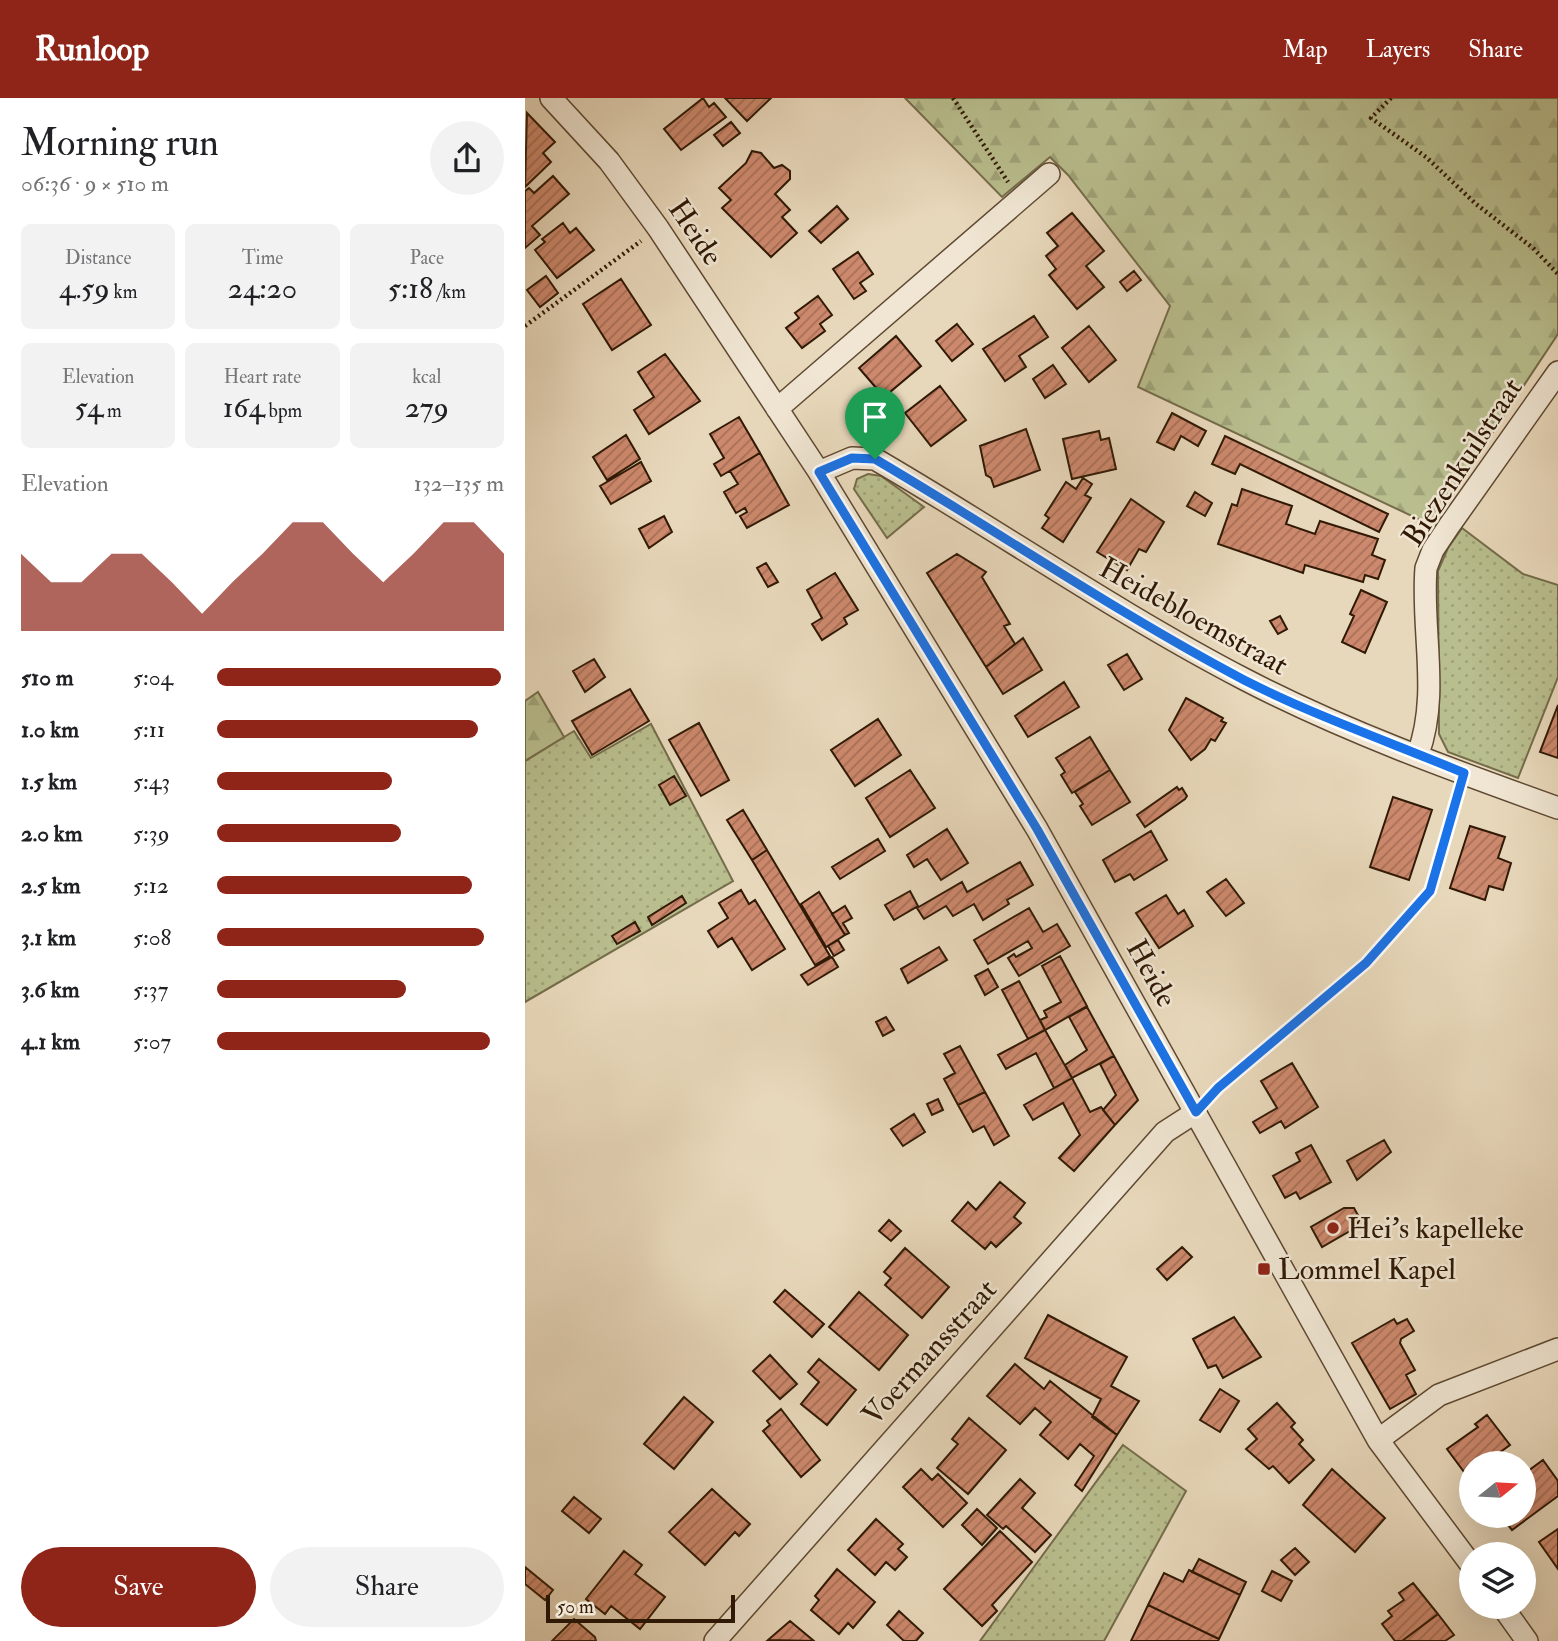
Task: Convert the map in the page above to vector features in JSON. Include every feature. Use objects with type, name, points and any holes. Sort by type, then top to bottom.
[{"type":"street","name":"Heide","points":[[551,98],[609,160],[658,228],[819,472],[1037,829],[1378,1440],[1459,1549]]},
{"type":"street","points":[[777,409],[1049,174]]},
{"type":"street","name":"Biezenkuilstraat","points":[[1418,754],[1426,732],[1430,707],[1426,568],[1449,526],[1558,372]]},
{"type":"street","name":"Heidebloemstraat","points":[[819,472],[852,458],[875,459],[1099,599],[1244,680],[1318,716],[1558,808]]},
{"type":"street","name":"Voermansstraat","points":[[715,1641],[1165,1132],[1196,1112]]},
{"type":"street","points":[[1378,1440],[1439,1395],[1558,1349]]},
{"type":"street","points":[[1512,1619],[1528,1641]]},
{"type":"path","points":[[953,98],[1019,200]]},
{"type":"path","points":[[1391,98],[1371,118],[1426,157],[1476,204],[1533,248],[1558,274]]},
{"type":"path","points":[[525,326],[658,228]]},
{"type":"path","points":[[1196,1112],[1218,1088],[1366,963],[1430,891],[1464,773]]},
{"type":"green space","points":[[905,98],[1558,98],[1558,334],[1431,525],[1138,387],[1170,306],[1068,175],[1050,157],[1002,197]]},
{"type":"green space","points":[[868,474],[881,476],[924,507],[887,538],[854,489],[857,479]]},
{"type":"green space","points":[[1462,528],[1523,574],[1558,585],[1558,677],[1518,778],[1448,752],[1439,734],[1438,571],[1448,548]]},
{"type":"green space","points":[[538,692],[564,737],[525,761],[525,701]]},
{"type":"green space","points":[[651,724],[733,881],[525,1002],[525,761],[574,731],[591,758]]},
{"type":"green space","points":[[1123,1445],[1186,1491],[1104,1641],[980,1641]]},
{"type":"building","points":[[703,98],[709,107],[714,103],[726,117],[681,150],[664,129]]},
{"type":"building","points":[[725,98],[771,98],[747,121]]},
{"type":"building","points":[[527,113],[555,142],[543,153],[551,162],[525,187]]},
{"type":"building","points":[[731,122],[740,133],[723,146],[714,135]]},
{"type":"building","points":[[752,151],[761,153],[774,168],[782,165],[790,171],[790,179],[775,194],[790,210],[782,217],[797,233],[771,257],[722,208],[731,200],[719,188],[746,163]]},
{"type":"building","points":[[553,176],[569,194],[532,226],[540,235],[525,248],[525,191],[529,188],[534,193]]},
{"type":"building","points":[[837,206],[848,219],[821,243],[809,231]]},
{"type":"building","points":[[1072,213],[1104,251],[1086,266],[1104,287],[1077,309],[1049,275],[1056,269],[1046,256],[1058,246],[1047,233]]},
{"type":"building","points":[[563,223],[570,233],[576,228],[594,250],[557,278],[535,250],[545,242],[542,239]]},
{"type":"building","points":[[858,252],[873,274],[860,283],[866,291],[854,299],[833,269]]},
{"type":"building","points":[[1134,271],[1141,280],[1127,291],[1120,282]]},
{"type":"building","points":[[546,276],[558,293],[540,307],[527,290]]},
{"type":"building","points":[[621,279],[651,325],[612,350],[583,304]]},
{"type":"building","points":[[818,296],[832,315],[820,324],[825,331],[802,348],[786,328],[799,318],[795,313]]},
{"type":"building","points":[[1034,316],[1048,337],[1019,356],[1026,367],[1005,381],[983,349]]},
{"type":"building","points":[[957,324],[973,344],[952,361],[936,341]]},
{"type":"building","points":[[1089,326],[1116,360],[1089,382],[1062,348]]},
{"type":"building","points":[[896,336],[921,366],[884,397],[859,368]]},
{"type":"building","points":[[665,354],[700,401],[649,434],[634,410],[654,397],[638,372]]},
{"type":"building","points":[[1053,365],[1066,384],[1045,398],[1033,379]]},
{"type":"building","points":[[940,386],[966,420],[931,446],[905,413]]},
{"type":"building","points":[[1172,413],[1206,431],[1198,446],[1181,436],[1174,450],[1157,442]]},
{"type":"building","points":[[739,417],[760,453],[721,476],[714,464],[724,458],[710,434]]},
{"type":"building","points":[[1026,429],[1040,470],[994,487],[991,478],[986,475],[980,446]]},
{"type":"building","points":[[1099,431],[1101,440],[1109,438],[1116,469],[1072,479],[1063,439]]},
{"type":"building","points":[[626,435],[640,459],[607,480],[593,457]]},
{"type":"building","points":[[1225,436],[1388,514],[1379,532],[1240,464],[1235,474],[1212,464]]},
{"type":"building","points":[[760,453],[789,505],[747,528],[740,516],[747,512],[745,508],[736,513],[724,492],[738,484],[730,471]]},
{"type":"building","points":[[641,462],[651,481],[611,504],[600,486]]},
{"type":"building","points":[[1083,478],[1092,484],[1085,495],[1091,498],[1063,542],[1042,528],[1049,518],[1045,515],[1066,482],[1076,489]]},
{"type":"building","points":[[1242,489],[1292,506],[1286,524],[1315,534],[1320,521],[1378,539],[1372,555],[1385,560],[1378,579],[1365,575],[1363,582],[1305,565],[1303,573],[1218,544],[1232,504],[1237,506]]},
{"type":"building","points":[[1195,492],[1212,503],[1205,516],[1187,506]]},
{"type":"building","points":[[1131,499],[1164,522],[1146,552],[1139,549],[1127,570],[1097,552]]},
{"type":"building","points":[[664,516],[672,532],[649,548],[639,529]]},
{"type":"building","points":[[957,554],[986,572],[982,577],[1010,624],[1004,626],[1015,644],[986,667],[927,573]]},
{"type":"building","points":[[766,563],[778,582],[768,587],[757,568]]},
{"type":"building","points":[[835,573],[858,610],[844,618],[847,624],[822,640],[812,624],[822,618],[807,590]]},
{"type":"building","points":[[1361,590],[1387,602],[1365,653],[1342,642],[1354,616],[1350,614]]},
{"type":"building","points":[[1280,616],[1287,629],[1278,634],[1270,621]]},
{"type":"building","points":[[1023,638],[1042,670],[1003,694],[986,667]]},
{"type":"building","points":[[1127,654],[1142,679],[1124,690],[1108,665]]},
{"type":"building","points":[[594,659],[605,677],[585,692],[573,671]]},
{"type":"building","points":[[1064,682],[1079,707],[1028,737],[1015,716]]},
{"type":"building","points":[[630,689],[649,721],[592,755],[572,721]]},
{"type":"building","points":[[1186,698],[1223,718],[1221,721],[1226,723],[1215,741],[1211,739],[1205,749],[1191,760],[1169,730]]},
{"type":"building","points":[[1558,705],[1558,758],[1540,752]]},
{"type":"building","points":[[878,719],[901,755],[855,786],[831,750]]},
{"type":"building","points":[[699,723],[729,780],[701,796],[669,740]]},
{"type":"building","points":[[1090,737],[1110,770],[1072,793],[1061,775],[1065,772],[1056,758]]},
{"type":"building","points":[[910,770],[935,808],[890,837],[866,798]]},
{"type":"building","points":[[1110,770],[1130,802],[1092,825],[1075,792]]},
{"type":"building","points":[[674,776],[686,796],[670,805],[659,785]]},
{"type":"building","points":[[1177,787],[1179,790],[1182,788],[1187,796],[1185,799],[1145,827],[1137,815]]},
{"type":"building","points":[[1393,797],[1432,810],[1409,880],[1370,867]]},
{"type":"building","points":[[743,810],[767,850],[752,860],[727,820]]},
{"type":"building","points":[[1470,826],[1505,837],[1498,858],[1511,863],[1503,890],[1489,886],[1485,900],[1450,888]]},
{"type":"building","points":[[947,829],[968,863],[941,880],[927,859],[914,867],[907,855]]},
{"type":"building","points":[[1151,831],[1167,860],[1134,880],[1130,874],[1115,882],[1103,860]]},
{"type":"building","points":[[878,839],[885,851],[840,879],[832,867]]},
{"type":"building","points":[[767,850],[830,956],[815,965],[752,860]]},
{"type":"building","points":[[1020,862],[1033,885],[1007,900],[1009,904],[983,920],[974,904],[953,916],[946,906],[924,919],[917,908],[962,882],[967,892]]},
{"type":"building","points":[[1226,879],[1244,903],[1226,916],[1207,892]]},
{"type":"building","points":[[741,890],[749,904],[755,900],[785,949],[752,970],[732,938],[718,947],[708,931],[728,918],[719,903]]},
{"type":"building","points":[[910,891],[918,906],[894,920],[885,905]]},
{"type":"building","points":[[819,892],[845,935],[826,947],[801,904]]},
{"type":"building","points":[[1166,895],[1178,914],[1184,910],[1193,926],[1159,948],[1136,913]]},
{"type":"building","points":[[682,896],[686,903],[652,925],[648,917]]},
{"type":"building","points":[[845,906],[852,918],[843,923],[849,933],[845,935],[832,914]]},
{"type":"building","points":[[1029,908],[1043,932],[1057,924],[1070,946],[1019,976],[1008,958],[1014,954],[1016,957],[1032,948],[1028,941],[988,964],[974,940]]},
{"type":"building","points":[[635,922],[640,931],[617,944],[612,936]]},
{"type":"building","points":[[838,940],[844,950],[834,956],[828,946]]},
{"type":"building","points":[[939,947],[947,960],[908,983],[901,969]]},
{"type":"building","points":[[1060,956],[1087,1006],[1045,1030],[1040,1020],[1047,1017],[1044,1011],[1061,1002],[1042,966]]},
{"type":"building","points":[[832,957],[838,967],[808,985],[801,975]]},
{"type":"building","points":[[988,969],[998,987],[985,995],[975,976]]},
{"type":"building","points":[[1019,981],[1045,1030],[1028,1039],[1002,990]]},
{"type":"building","points":[[1087,1007],[1114,1056],[1072,1078],[1065,1065],[1087,1050],[1069,1017]]},
{"type":"building","points":[[886,1017],[894,1030],[883,1036],[876,1022]]},
{"type":"building","points":[[1045,1030],[1072,1078],[1054,1088],[1036,1053],[1006,1069],[998,1055]]},
{"type":"building","points":[[960,1046],[985,1092],[958,1105],[944,1079],[955,1073],[944,1054]]},
{"type":"building","points":[[1114,1056],[1138,1100],[1115,1125],[1103,1110],[1116,1095],[1100,1064]]},
{"type":"building","points":[[1292,1063],[1318,1107],[1285,1128],[1281,1121],[1260,1133],[1253,1122],[1277,1108],[1261,1081]]},
{"type":"building","points":[[1072,1078],[1090,1112],[1101,1107],[1115,1125],[1074,1171],[1059,1158],[1080,1135],[1063,1103],[1033,1120],[1024,1105]]},
{"type":"building","points":[[985,1092],[1009,1136],[994,1145],[984,1126],[973,1132],[958,1105]]},
{"type":"building","points":[[938,1099],[943,1110],[932,1115],[927,1104]]},
{"type":"building","points":[[914,1114],[925,1132],[903,1146],[891,1129]]},
{"type":"building","points":[[1384,1140],[1391,1152],[1357,1180],[1347,1161]]},
{"type":"building","points":[[1311,1145],[1331,1182],[1300,1199],[1296,1192],[1285,1198],[1273,1176],[1300,1161],[1296,1153]]},
{"type":"building","points":[[1000,1182],[1025,1203],[1014,1217],[1021,1223],[996,1247],[991,1242],[985,1249],[952,1221],[968,1202],[976,1210]]},
{"type":"building","name":"Hei's kapelleke","points":[[1344,1208],[1354,1208],[1360,1219],[1355,1228],[1322,1247],[1311,1227]]},
{"type":"building","points":[[889,1220],[901,1231],[891,1241],[879,1231]]},
{"type":"building","points":[[1182,1247],[1192,1257],[1167,1280],[1157,1269]]},
{"type":"building","points":[[905,1248],[949,1287],[922,1318],[885,1285],[891,1278],[884,1272]]},
{"type":"building","points":[[785,1290],[824,1324],[812,1337],[774,1302]]},
{"type":"building","points":[[859,1292],[908,1335],[879,1370],[829,1327]]},
{"type":"building","points":[[1048,1315],[1127,1357],[1111,1386],[1139,1401],[1117,1435],[1092,1417],[1101,1399],[1025,1358]]},
{"type":"building","points":[[1234,1317],[1261,1357],[1223,1378],[1216,1365],[1208,1368],[1193,1339]]},
{"type":"building","points":[[1394,1319],[1397,1324],[1407,1319],[1414,1331],[1401,1339],[1400,1343],[1415,1370],[1406,1375],[1416,1394],[1390,1409],[1352,1343]]},
{"type":"building","points":[[770,1355],[797,1384],[780,1399],[753,1371]]},
{"type":"building","points":[[819,1359],[856,1390],[827,1425],[801,1404],[819,1382],[808,1372]]},
{"type":"building","points":[[1015,1364],[1044,1389],[1050,1381],[1117,1435],[1082,1491],[1075,1485],[1094,1456],[1080,1444],[1068,1459],[1040,1435],[1051,1422],[1035,1408],[1020,1424],[987,1396]]},
{"type":"building","points":[[1220,1389],[1239,1401],[1220,1432],[1200,1420]]},
{"type":"building","points":[[684,1397],[713,1422],[674,1469],[644,1444]]},
{"type":"building","points":[[1277,1403],[1295,1423],[1291,1427],[1303,1440],[1299,1444],[1314,1460],[1289,1483],[1273,1466],[1269,1469],[1246,1449],[1257,1439],[1248,1429]]},
{"type":"building","points":[[781,1409],[820,1460],[801,1477],[763,1431],[770,1425],[767,1421]]},
{"type":"building","points":[[1487,1415],[1510,1445],[1502,1451],[1459,1451],[1459,1465],[1447,1449],[1478,1427],[1475,1424]]},
{"type":"building","points":[[969,1418],[1006,1450],[968,1494],[937,1468],[958,1444],[952,1439]]},
{"type":"building","points":[[1543,1460],[1558,1481],[1558,1496],[1537,1512],[1537,1464]]},
{"type":"building","points":[[921,1469],[932,1480],[938,1474],[967,1503],[943,1527],[903,1487]]},
{"type":"building","points":[[1332,1469],[1385,1518],[1355,1552],[1303,1505]]},
{"type":"building","points":[[1020,1479],[1035,1493],[1022,1508],[1051,1535],[1035,1552],[1006,1526],[1003,1529],[987,1515]]},
{"type":"building","points":[[712,1489],[750,1524],[739,1536],[735,1532],[705,1565],[669,1532]]},
{"type":"building","points":[[574,1497],[601,1519],[589,1533],[562,1511]]},
{"type":"building","points":[[977,1509],[997,1528],[982,1545],[962,1525]]},
{"type":"building","points":[[876,1519],[903,1544],[898,1549],[907,1557],[895,1570],[886,1562],[875,1575],[848,1550]]},
{"type":"building","points":[[1558,1529],[1558,1569],[1539,1542]]},
{"type":"building","points":[[1000,1531],[1032,1562],[992,1605],[997,1611],[982,1626],[944,1589]]},
{"type":"building","points":[[1295,1548],[1309,1562],[1295,1575],[1281,1560]]},
{"type":"building","points":[[624,1551],[642,1565],[635,1574],[665,1597],[640,1629],[611,1606],[605,1614],[586,1599]]},
{"type":"building","points":[[1199,1559],[1246,1582],[1240,1595],[1192,1572]]},
{"type":"building","points":[[525,1567],[553,1590],[545,1600],[525,1584]]},
{"type":"building","points":[[837,1569],[875,1602],[853,1628],[848,1623],[839,1634],[811,1610],[819,1600],[815,1596]]},
{"type":"building","points":[[1189,1570],[1240,1595],[1219,1639],[1148,1605],[1164,1573],[1183,1582]]},
{"type":"building","points":[[1272,1571],[1292,1581],[1281,1601],[1262,1591]]},
{"type":"building","points":[[1413,1583],[1438,1614],[1402,1641],[1395,1641],[1382,1624],[1392,1616],[1388,1611],[1404,1600],[1399,1593]]},
{"type":"building","points":[[1148,1605],[1219,1639],[1131,1641]]},
{"type":"building","points":[[899,1611],[923,1633],[916,1641],[904,1641],[887,1625]]},
{"type":"building","points":[[1438,1614],[1454,1635],[1445,1641],[1402,1641]]},
{"type":"building","points":[[574,1619],[595,1637],[596,1641],[552,1641]]},
{"type":"building","points":[[790,1621],[814,1641],[768,1640]]},
{"type":"place","name":"Hei's kapelleke","points":[[1333,1228]]},
{"type":"place","name":"Lommel Kapel","points":[[1264,1269]]},
{"type":"route","points":[[852,458],[875,459],[1099,599],[1244,680],[1318,716],[1464,773],[1430,891],[1366,963],[1218,1088],[1196,1112],[1037,829],[819,472],[852,458]]}]
